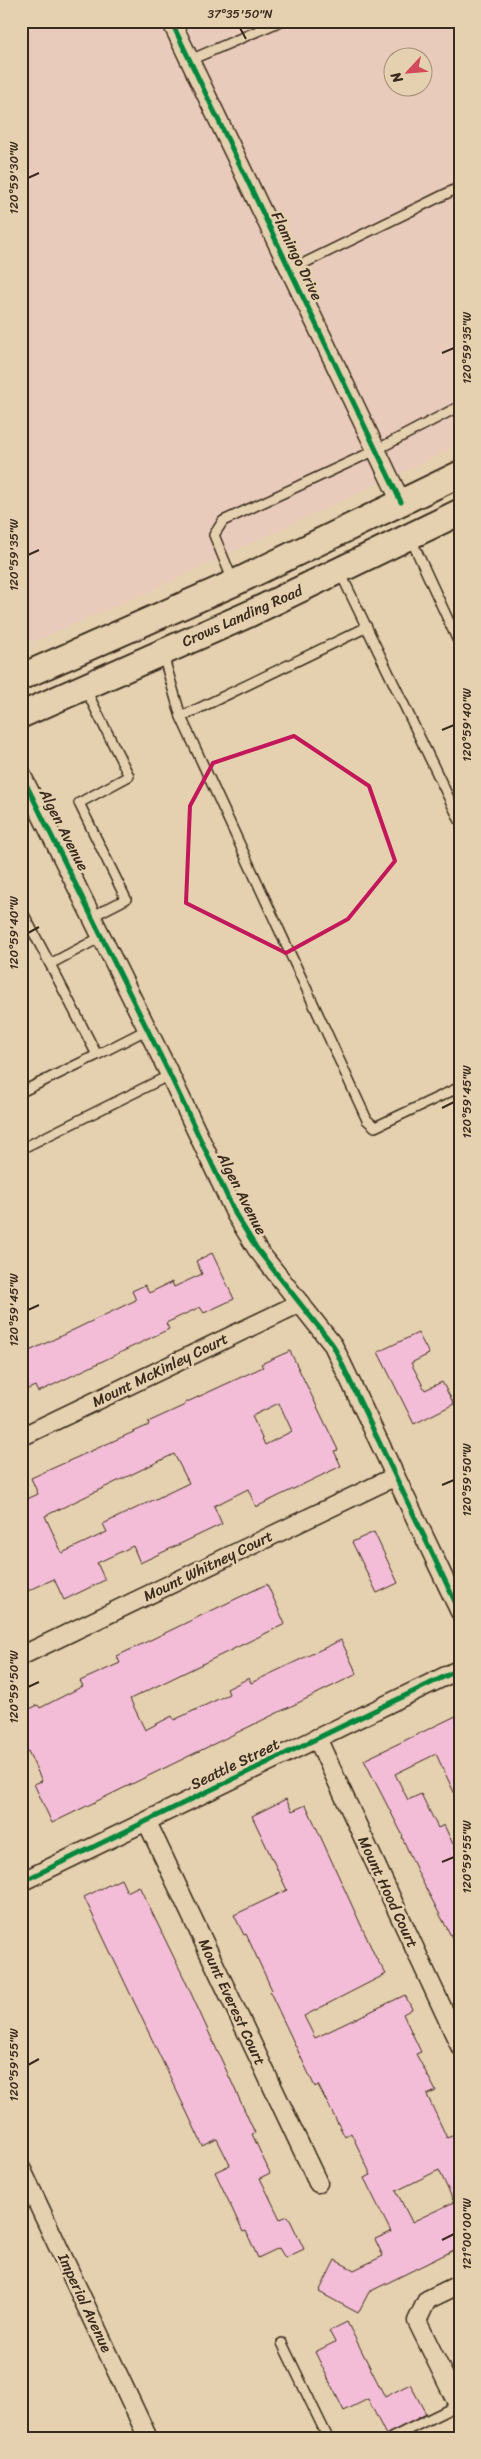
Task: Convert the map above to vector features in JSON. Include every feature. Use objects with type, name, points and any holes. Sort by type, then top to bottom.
[{"type":"main road","points":[[21,677],[234,583],[460,474]]},
{"type":"main road","points":[[339,572],[338,558],[346,548],[367,534],[395,505]]},
{"type":"main road","name":"Crows Landing Road","points":[[21,715],[339,572],[460,512]]},
{"type":"main road","points":[[21,694],[80,663],[90,647]]},
{"type":"street","name":"Flamingo Drive","points":[[171,21],[376,450],[395,505]]},
{"type":"street","name":"Algen Avenue","points":[[21,774],[103,936],[236,1216],[257,1249],[333,1344],[394,1477],[460,1612]]},
{"type":"street","name":"Mount McKinley Court","points":[[21,1437],[300,1303]]},
{"type":"street","name":"Mount Whitney Court","points":[[21,1656],[394,1477]]},
{"type":"street","name":"Seattle Street","points":[[21,1882],[460,1669]]},
{"type":"street","name":"Mount Hood Court","points":[[317,1738],[460,2046]]},
{"type":"street","name":"Mount Everest Court","points":[[147,1822],[318,2183]]},
{"type":"street","name":"Imperial Avenue","points":[[21,2168],[148,2438]]},
{"type":"street","points":[[459,2406],[417,2321],[427,2300],[460,2284]]},
{"type":"lane","points":[[190,60],[281,21]]},
{"type":"lane","points":[[290,270],[460,187]]},
{"type":"lane","points":[[234,583],[214,535],[223,521],[376,450],[460,406]]},
{"type":"lane","points":[[410,536],[457,639],[460,638]]},
{"type":"lane","points":[[339,572],[460,821]]},
{"type":"lane","points":[[180,717],[367,627]]},
{"type":"lane","points":[[162,652],[180,717],[367,1120],[375,1127],[460,1087]]},
{"type":"lane","points":[[84,686],[129,776],[79,803],[126,899],[93,916]]},
{"type":"lane","points":[[21,909],[97,1055]]},
{"type":"lane","points":[[50,964],[103,936]]},
{"type":"lane","points":[[21,1092],[148,1029]]},
{"type":"lane","points":[[21,1148],[170,1075]]},
{"type":"lane","points":[[282,2343],[328,2438]]},
{"type":"lane","points":[[391,2438],[459,2406]]},
{"type":"highlighted area","points":[[294,736],[369,786],[395,861],[348,919],[286,953],[186,903],[190,806],[213,763]]},
{"type":"shaded area","points":[[21,21],[460,21],[460,445],[144,594],[21,647]]},
{"type":"building","points":[[212,1253],[234,1299],[204,1313],[200,1307],[166,1323],[169,1329],[38,1392],[35,1386],[21,1392],[21,1355],[136,1300],[132,1291],[145,1285],[149,1293],[172,1282],[174,1287],[202,1274],[196,1261]]},
{"type":"building","points":[[418,1333],[429,1354],[411,1363],[425,1390],[442,1382],[454,1404],[414,1424],[378,1352]]},
{"type":"building","points":[[290,1351],[338,1450],[334,1451],[341,1466],[256,1507],[248,1489],[214,1506],[222,1524],[140,1563],[133,1546],[97,1563],[105,1580],[64,1600],[54,1579],[21,1594],[21,1502],[38,1494],[31,1478],[149,1425],[148,1422],[185,1405],[185,1403],[263,1367],[261,1364]],"holes":[[[279,1403],[292,1431],[265,1445],[252,1416]],[[174,1454],[189,1483],[103,1524],[107,1532],[62,1553],[45,1516]]]},
{"type":"building","points":[[374,1532],[398,1583],[377,1593],[352,1542]]},
{"type":"building","points":[[267,1584],[285,1624],[130,1699],[145,1730],[172,1716],[174,1720],[229,1694],[227,1689],[249,1678],[251,1683],[341,1640],[357,1674],[52,1823],[34,1784],[42,1781],[28,1751],[21,1754],[21,1713],[38,1705],[40,1708],[83,1686],[80,1681],[120,1663],[117,1656]]},
{"type":"building","points":[[460,1714],[460,1805],[436,1754],[395,1774],[408,1800],[421,1794],[438,1828],[444,1825],[460,1859],[460,1953],[419,1875],[403,1836],[364,1760]]},
{"type":"building","points":[[286,1799],[292,1811],[306,1805],[376,1958],[386,1974],[304,2016],[315,2038],[405,1995],[412,2009],[403,2014],[421,2052],[416,2054],[436,2091],[427,2095],[447,2138],[454,2135],[460,2146],[460,2247],[369,2292],[358,2313],[319,2292],[335,2260],[354,2270],[383,2256],[375,2239],[391,2232],[364,2178],[371,2175],[351,2133],[345,2137],[318,2085],[315,2087],[270,1992],[272,1990],[246,1934],[244,1935],[234,1915],[287,1890],[252,1816]],"holes":[[[439,2170],[454,2202],[412,2222],[396,2191]]]},
{"type":"building","points":[[121,1879],[127,1892],[139,1886],[184,1978],[255,2133],[252,2134],[270,2173],[260,2178],[280,2219],[288,2216],[304,2249],[285,2258],[279,2248],[258,2258],[246,2231],[243,2232],[215,2172],[230,2165],[217,2139],[203,2146],[84,1897]]},
{"type":"building","points":[[347,2322],[385,2397],[410,2384],[426,2414],[386,2435],[368,2399],[344,2411],[315,2352],[335,2342],[329,2331]]},
{"type":"cycle path","points":[[171,21],[401,502]]},
{"type":"cycle path","points":[[21,774],[170,1075],[236,1215],[257,1249],[333,1345],[460,1612]]},
{"type":"cycle path","points":[[21,1882],[460,1669]]}]
